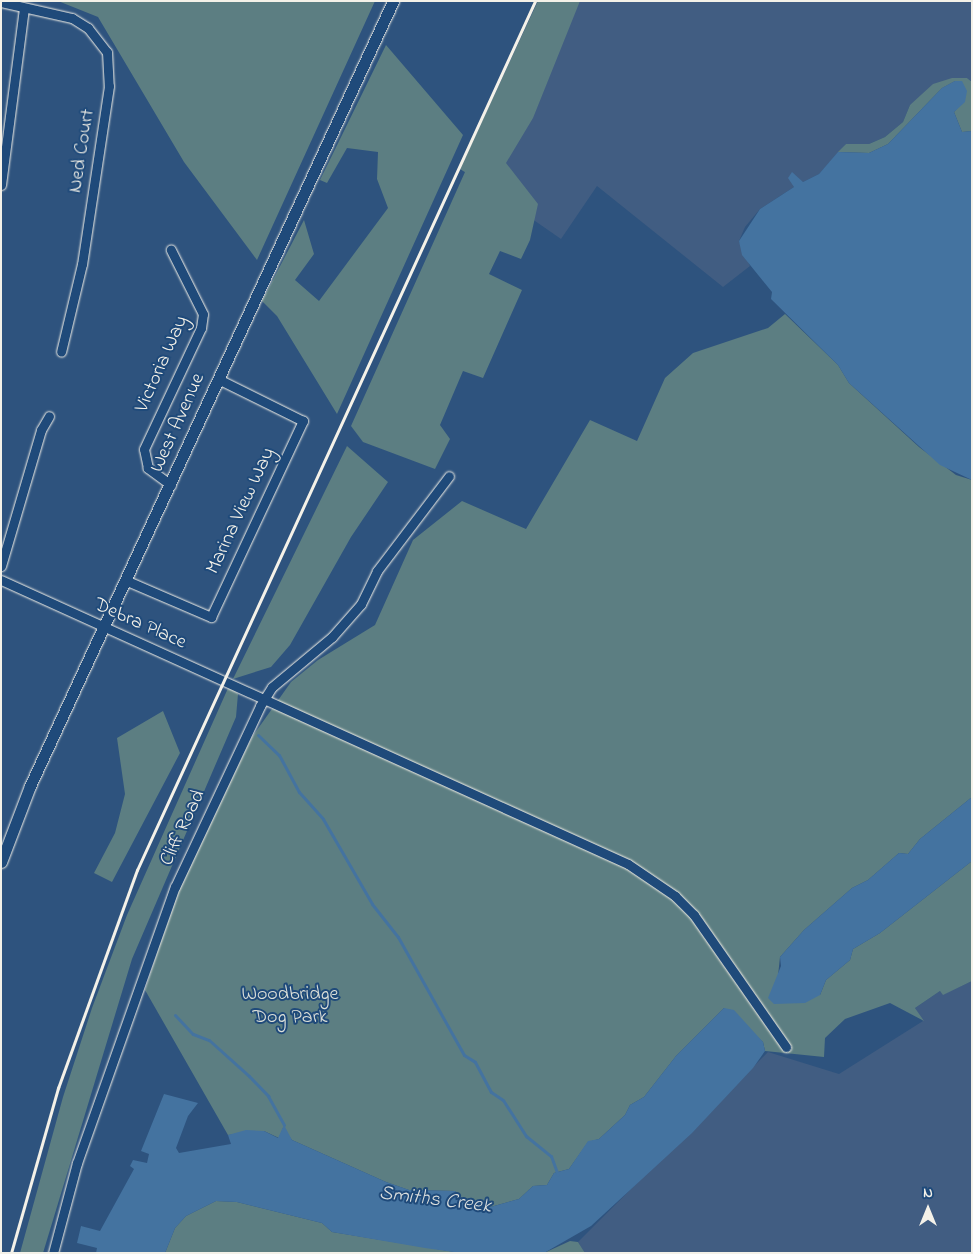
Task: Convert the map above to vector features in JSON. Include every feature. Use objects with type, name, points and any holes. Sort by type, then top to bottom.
[{"type":"street","name":"West Avenue","points":[[1,862],[30,786],[171,485],[393,1]]},
{"type":"street","name":"Ned Court","points":[[1,2],[72,18],[88,28],[106,52],[109,69],[82,264],[61,352]]},
{"type":"street","points":[[1,185],[24,8]]},
{"type":"street","name":"Victoria Way","points":[[171,485],[148,468],[144,449],[201,328],[203,314],[172,250]]},
{"type":"street","name":"Marina View Way","points":[[125,580],[211,617],[299,430],[303,420],[218,379]]},
{"type":"street","points":[[1,566],[41,430],[49,416]]},
{"type":"street","name":"Cliff Road","points":[[52,1253],[77,1163],[175,887],[265,698],[287,672],[332,637],[362,604],[377,571],[449,476]]},
{"type":"street","name":"Debra Place","points":[[1,580],[628,864],[675,896],[694,915],[786,1047]]},
{"type":"shaded area","points":[[538,1],[972,1],[972,82],[967,78],[910,105],[903,122],[885,137],[869,144],[846,144],[819,174],[803,182],[793,180],[794,187],[760,209],[745,227],[739,241],[750,266],[723,287],[597,186],[561,239],[460,169]]},
{"type":"shaded area","points":[[972,981],[972,1253],[585,1253],[578,1242],[768,1052],[839,1074],[923,1021],[915,1008],[940,991],[944,994]]},
{"type":"green space","points":[[58,1],[375,1],[257,260],[184,162],[98,17]]},
{"type":"green space","points":[[538,1],[580,1],[533,118],[506,163],[538,204],[530,240],[521,259],[500,251],[489,274],[522,290],[483,378],[463,371],[440,425],[450,439],[435,469],[363,442],[351,426],[465,172],[460,169]]},
{"type":"green space","points":[[386,45],[463,135],[337,414],[277,316],[262,301],[304,220],[314,254],[295,280],[319,301],[388,208],[377,179],[378,152],[347,148],[327,183],[320,180]]},
{"type":"green space","points":[[952,78],[967,78],[972,82],[972,131],[962,132],[954,112],[961,104],[955,81],[942,88],[888,144],[869,153],[838,152],[846,144],[869,144],[885,137],[903,122],[910,105],[933,84]]},
{"type":"green space","name":"Woodbridge Dog Park","points":[[785,314],[838,365],[849,383],[919,447],[956,475],[972,480],[972,797],[920,839],[908,854],[899,853],[868,880],[852,888],[804,930],[780,957],[778,976],[820,995],[826,980],[850,960],[853,949],[880,933],[972,861],[972,981],[943,995],[940,991],[915,1008],[924,1021],[890,1003],[845,1019],[825,1038],[824,1057],[765,1051],[763,1042],[724,1008],[676,1056],[644,1097],[630,1105],[625,1115],[599,1139],[588,1142],[569,1169],[554,1173],[547,1185],[533,1186],[519,1199],[487,1208],[472,1208],[455,1191],[409,1190],[386,1182],[292,1140],[283,1128],[279,1138],[264,1131],[228,1135],[145,990],[178,889],[252,737],[291,682],[318,660],[375,625],[413,540],[462,501],[526,529],[590,420],[637,441],[665,378],[693,353],[768,328]]},
{"type":"green space","points":[[347,446],[388,482],[351,537],[290,645],[271,667],[233,679]]},
{"type":"green space","points":[[229,686],[238,694],[236,717],[132,959],[43,1253],[20,1253],[63,1097],[92,1008],[127,915]]},
{"type":"green space","points":[[163,711],[180,753],[112,882],[94,873],[115,833],[125,794],[117,738]]},
{"type":"green space","points":[[216,1201],[237,1202],[322,1223],[332,1232],[461,1253],[165,1253],[175,1228],[186,1216]]},
{"type":"green space","points":[[570,1241],[578,1242],[585,1253],[544,1253]]},
{"type":"water","points":[[955,81],[962,81],[967,91],[965,102],[954,112],[962,132],[972,131],[972,480],[940,465],[849,383],[838,365],[771,299],[772,292],[742,255],[739,241],[760,209],[794,187],[788,178],[792,172],[803,182],[819,174],[838,152],[869,153],[888,144],[942,88]]},
{"type":"water","points":[[972,797],[972,861],[880,933],[853,949],[850,960],[826,980],[820,995],[805,1003],[774,1004],[768,998],[781,966],[780,957],[804,930],[852,888],[868,880],[899,853],[908,854],[920,839]]},
{"type":"water","name":"Smiths Creek","points":[[724,1008],[734,1010],[763,1042],[765,1051],[753,1068],[692,1133],[591,1226],[544,1253],[461,1253],[425,1248],[332,1232],[322,1223],[237,1202],[216,1201],[186,1216],[175,1228],[165,1253],[96,1253],[97,1248],[77,1243],[81,1226],[100,1231],[134,1169],[130,1166],[133,1160],[147,1163],[149,1154],[141,1151],[164,1094],[198,1103],[188,1116],[176,1148],[179,1153],[231,1144],[228,1135],[246,1130],[264,1131],[278,1138],[284,1125],[292,1140],[386,1182],[409,1190],[455,1191],[472,1208],[487,1208],[519,1199],[533,1186],[547,1185],[554,1173],[569,1169],[588,1141],[599,1139],[625,1115],[630,1105],[644,1097],[676,1056]]},
{"type":"waterway","points":[[258,735],[279,755],[299,792],[323,819],[372,904],[398,937],[464,1055],[475,1062],[491,1092],[503,1100],[526,1136],[551,1156],[558,1175]]},
{"type":"waterway","points":[[175,1015],[193,1034],[209,1040],[249,1076],[268,1096],[284,1125]]},
{"type":"railway","points":[[11,1253],[58,1088],[137,870],[535,1]]}]
